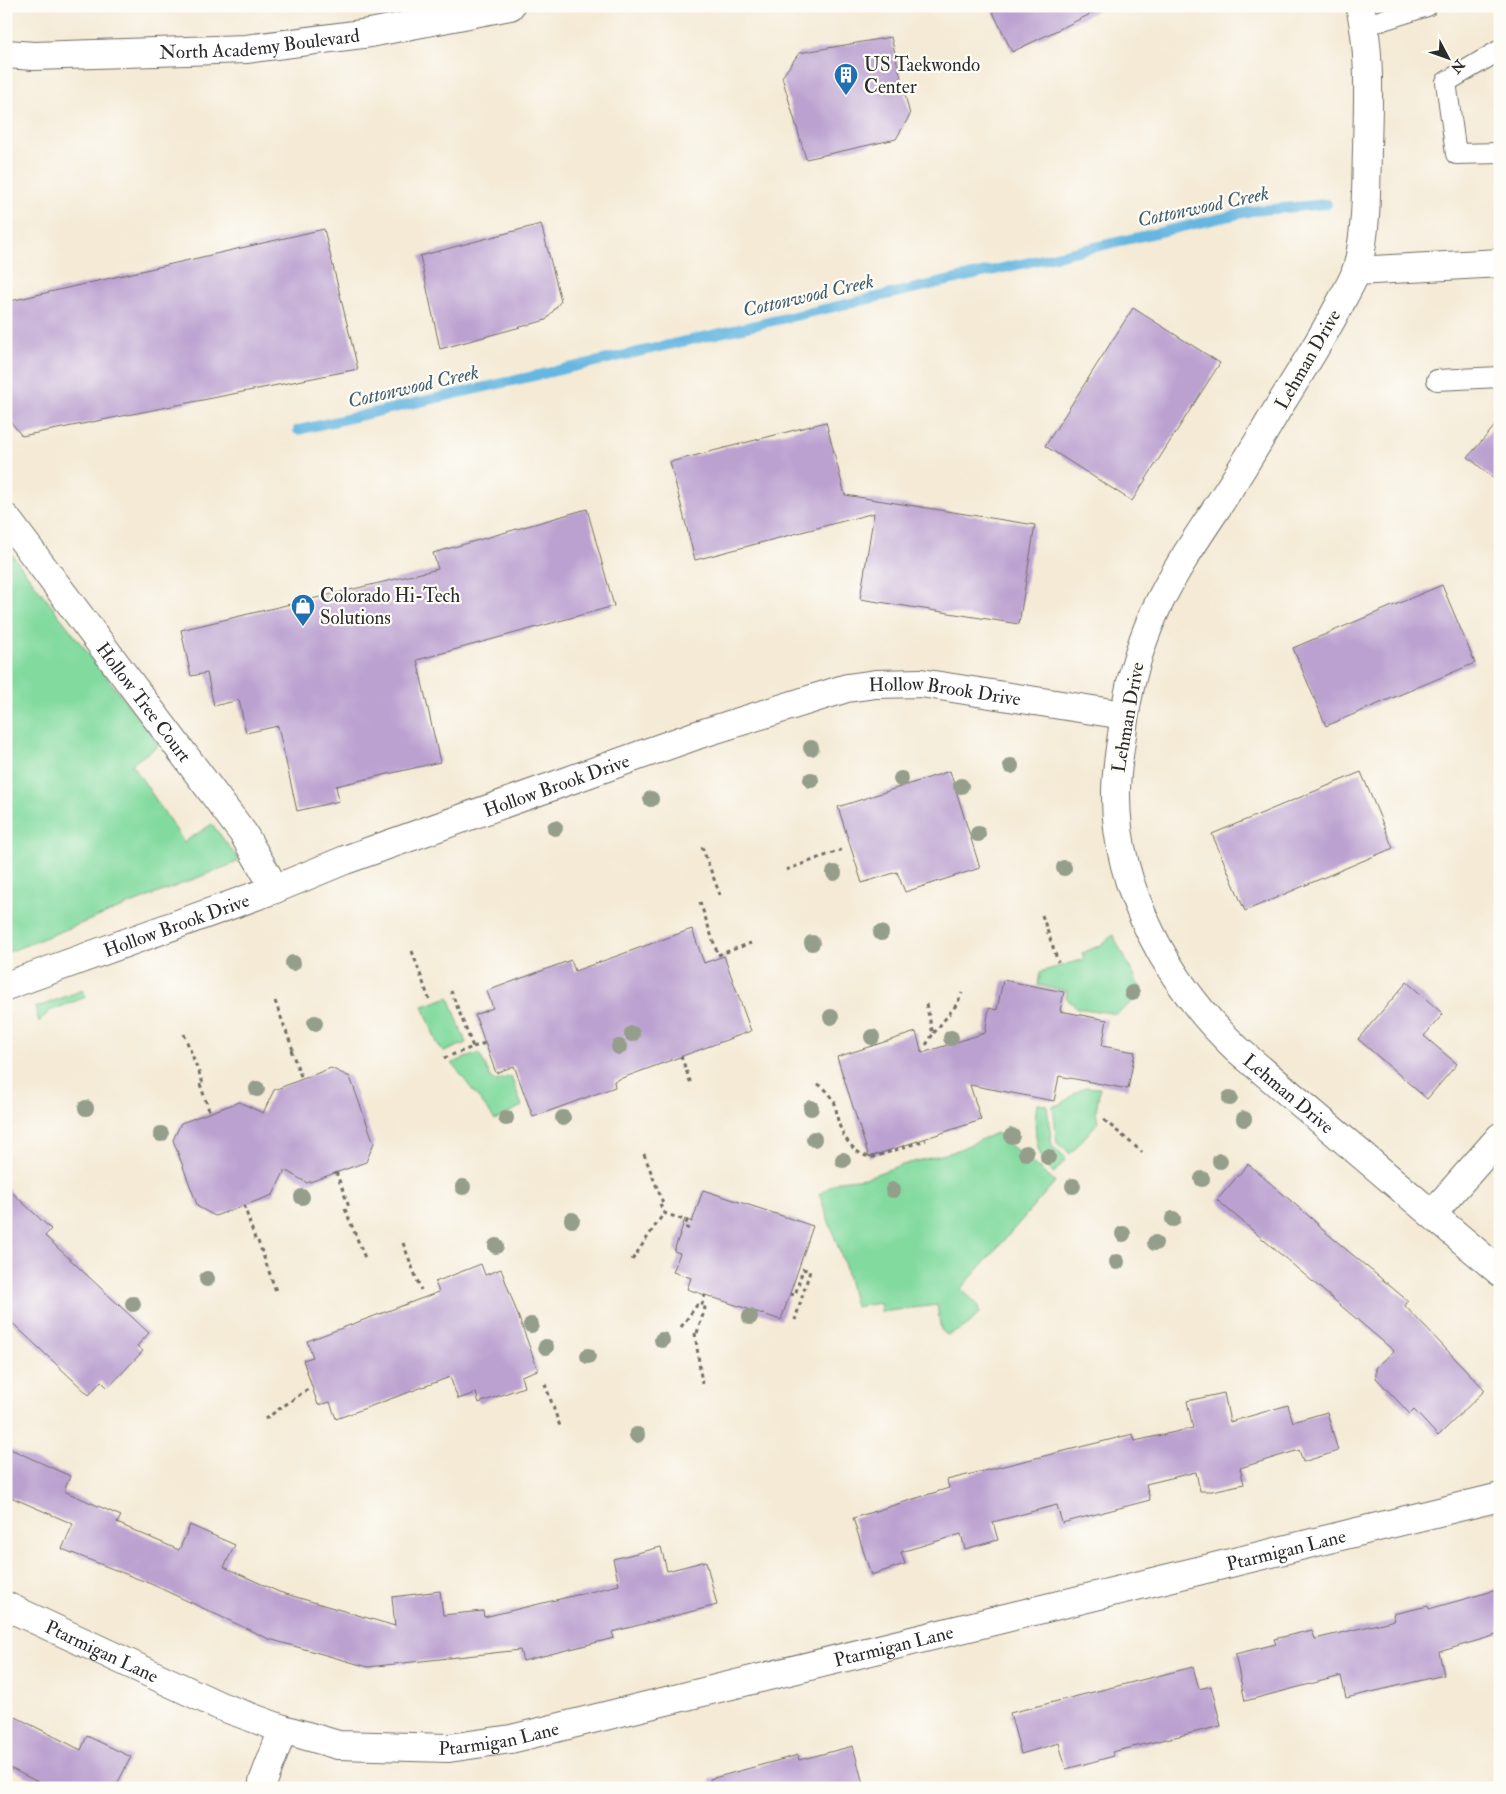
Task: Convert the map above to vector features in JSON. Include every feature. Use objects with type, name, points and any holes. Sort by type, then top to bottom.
[{"type":"main road","name":"North Academy Boulevard","points":[[6,54],[34,56],[246,48],[370,33],[510,6]]},
{"type":"main road","name":"Lehman Drive","points":[[1362,16],[1368,86],[1366,219],[1356,271],[1331,323],[1167,587],[1148,626],[1133,667],[1124,715],[1116,795],[1119,833],[1125,866],[1137,901],[1162,953],[1188,995],[1221,1034],[1500,1272]]},
{"type":"main road","points":[[1356,271],[1500,263]]},
{"type":"main road","name":"Hollow Tree Court","points":[[6,518],[243,833],[275,889]]},
{"type":"main road","name":"Hollow Brook Drive","points":[[6,986],[275,889],[345,860],[688,738],[847,688],[893,683],[921,683],[1124,715]]},
{"type":"main road","points":[[1432,1214],[1500,1137]]},
{"type":"main road","name":"Ptarmigan Lane","points":[[6,1606],[220,1706],[283,1730],[338,1745],[448,1748],[511,1739],[1500,1497]]},
{"type":"main road","points":[[263,1782],[283,1730]]},
{"type":"lane","points":[[1362,16],[1427,6]]},
{"type":"lane","points":[[1500,50],[1446,82],[1456,154],[1500,153]]},
{"type":"lane","points":[[1438,380],[1500,377]]},
{"type":"path","points":[[702,847],[720,895]]},
{"type":"path","points":[[786,870],[841,850]]},
{"type":"path","points":[[700,902],[718,955],[750,943]]},
{"type":"path","points":[[1042,915],[1058,962]]},
{"type":"path","points":[[412,951],[429,999]]},
{"type":"path","points":[[451,991],[474,1047]]},
{"type":"path","points":[[926,1045],[957,1004],[962,993]]},
{"type":"path","points":[[275,1001],[302,1079]]},
{"type":"path","points":[[926,1004],[933,1034]]},
{"type":"path","points":[[184,1034],[210,1113]]},
{"type":"path","points":[[444,1058],[485,1043]]},
{"type":"path","points":[[681,1056],[691,1084]]},
{"type":"path","points":[[818,1084],[826,1090],[834,1102],[844,1137],[865,1156],[874,1157],[926,1140]]},
{"type":"path","points":[[1104,1120],[1142,1152]]},
{"type":"path","points":[[632,1260],[664,1213],[644,1154]]},
{"type":"path","points":[[336,1172],[364,1258]]},
{"type":"path","points":[[244,1205],[276,1290]]},
{"type":"path","points":[[664,1213],[687,1221],[685,1227],[690,1229]]},
{"type":"path","points":[[402,1243],[421,1290]]},
{"type":"path","points":[[790,1294],[794,1295],[803,1269],[810,1272],[795,1320]]},
{"type":"path","points":[[701,1307],[705,1295]]},
{"type":"path","points":[[681,1327],[697,1305],[705,1308],[696,1333],[702,1384]]},
{"type":"path","points":[[545,1384],[561,1429]]},
{"type":"path","points":[[265,1419],[308,1389]]},
{"type":"green space","points":[[6,547],[159,745],[132,764],[184,842],[212,824],[240,861],[6,953]]},
{"type":"green space","points":[[1113,935],[1143,993],[1117,1014],[1077,1008],[1066,998],[1067,991],[1038,985],[1040,972],[1084,959],[1082,953],[1101,945]]},
{"type":"green space","points":[[83,990],[86,997],[50,1011],[39,1022],[35,1008]]},
{"type":"green space","points":[[449,997],[466,1043],[444,1052],[437,1043],[423,1006]]},
{"type":"green space","points":[[479,1053],[492,1079],[496,1081],[511,1076],[522,1106],[495,1120],[452,1063]]},
{"type":"green space","points":[[1085,1087],[1100,1088],[1096,1111],[1098,1122],[1070,1154],[1057,1143],[1053,1106],[1062,1103]]},
{"type":"green space","points":[[1037,1104],[1047,1105],[1052,1146],[1066,1159],[1054,1173],[1043,1160],[1039,1151],[1035,1122]]},
{"type":"green space","points":[[996,1133],[1055,1182],[961,1289],[978,1305],[979,1313],[976,1317],[965,1327],[947,1335],[941,1330],[937,1305],[881,1312],[880,1303],[855,1307],[845,1266],[819,1194],[839,1181],[865,1178],[898,1166],[953,1152]]},
{"type":"building","points":[[990,6],[1107,6],[1012,52]]},
{"type":"building","name":"US Taekwondo Center","points":[[891,37],[910,115],[896,139],[806,159],[782,77],[799,53]]},
{"type":"building","points":[[541,224],[561,301],[546,320],[440,349],[420,256]]},
{"type":"building","points":[[324,229],[358,369],[22,436],[6,416],[6,302]]},
{"type":"building","points":[[1133,308],[1220,363],[1132,501],[1045,446]]},
{"type":"building","points":[[1500,420],[1500,484],[1468,457]]},
{"type":"building","points":[[826,422],[845,495],[1035,525],[1019,624],[860,599],[874,513],[695,560],[670,462]]},
{"type":"building","points":[[587,509],[614,606],[417,660],[440,762],[336,786],[339,801],[297,811],[278,726],[246,733],[239,700],[214,706],[207,673],[191,676],[181,630],[438,569],[433,553]]},
{"type":"building","points":[[1442,585],[1475,663],[1326,726],[1293,648]]},
{"type":"building","points":[[950,771],[980,868],[905,892],[897,872],[862,883],[838,807]]},
{"type":"building","points":[[1361,772],[1393,848],[1245,911],[1212,834]]},
{"type":"building","points":[[692,929],[704,963],[724,956],[751,1031],[614,1081],[615,1087],[533,1117],[514,1066],[496,1073],[475,1015],[493,1008],[487,991],[571,960],[575,971]]},
{"type":"building","points":[[1003,980],[1064,992],[1060,1011],[1107,1020],[1102,1046],[1135,1052],[1128,1089],[1059,1076],[1054,1101],[970,1085],[981,1120],[869,1157],[837,1057],[916,1032],[922,1053],[985,1033],[989,1008],[997,1010]]},
{"type":"building","points":[[1407,982],[1443,1014],[1424,1036],[1457,1064],[1427,1099],[1358,1039]]},
{"type":"building","points":[[331,1068],[350,1077],[374,1143],[366,1162],[307,1183],[285,1170],[273,1195],[215,1216],[198,1207],[173,1140],[181,1123],[239,1102],[263,1113],[274,1090]]},
{"type":"building","points":[[1248,1164],[1408,1301],[1405,1306],[1485,1390],[1438,1436],[1414,1410],[1410,1414],[1376,1378],[1376,1368],[1394,1351],[1217,1200]]},
{"type":"building","points":[[6,1187],[51,1229],[45,1236],[149,1333],[137,1346],[143,1351],[108,1388],[101,1381],[89,1395],[6,1317]]},
{"type":"building","points":[[703,1190],[813,1226],[781,1320],[687,1289],[691,1278],[673,1272],[680,1253],[674,1251],[685,1219],[692,1222]]},
{"type":"building","points":[[481,1264],[485,1275],[501,1269],[538,1370],[521,1376],[524,1387],[479,1403],[476,1393],[458,1399],[450,1377],[336,1419],[330,1402],[318,1405],[303,1360],[313,1357],[307,1341],[439,1292],[435,1282]]},
{"type":"building","points":[[1224,1393],[1230,1422],[1288,1405],[1293,1422],[1327,1412],[1338,1451],[1303,1462],[1299,1450],[1240,1468],[1244,1484],[1212,1491],[1200,1491],[1196,1472],[1146,1484],[1150,1500],[1062,1523],[1057,1505],[993,1522],[998,1540],[965,1549],[961,1534],[901,1552],[905,1564],[871,1575],[853,1518],[949,1488],[947,1480],[1133,1434],[1135,1441],[1193,1428],[1187,1401]]},
{"type":"building","points":[[6,1447],[70,1476],[64,1491],[121,1516],[117,1523],[179,1550],[190,1525],[235,1545],[224,1567],[279,1592],[395,1626],[392,1597],[440,1591],[443,1615],[483,1611],[484,1617],[619,1585],[613,1559],[661,1547],[667,1571],[706,1561],[717,1605],[612,1632],[614,1638],[523,1661],[520,1650],[368,1667],[269,1639],[151,1584],[62,1549],[73,1524],[6,1495]]},
{"type":"building","points":[[1500,1589],[1500,1634],[1439,1652],[1444,1675],[1346,1698],[1341,1676],[1245,1701],[1235,1654],[1276,1644],[1274,1639],[1312,1630],[1315,1639],[1395,1620],[1393,1614],[1428,1606],[1429,1609]]},
{"type":"building","points":[[1193,1667],[1199,1689],[1211,1686],[1221,1726],[1112,1752],[1114,1756],[1066,1769],[1059,1743],[1021,1754],[1010,1713]]},
{"type":"building","points":[[6,1712],[81,1750],[87,1736],[131,1757],[115,1788],[50,1788],[6,1766]]},
{"type":"building","points":[[853,1746],[864,1788],[711,1788],[710,1779],[798,1755],[799,1760]]},
{"type":"waterway","name":"Cottonwood Creek","points":[[298,430],[1252,211],[1327,204]]},
{"type":"place","name":"US Taekwondo Center","points":[[846,96]]},
{"type":"place","name":"Colorado Hi-Tech Solutions","points":[[303,627]]}]
